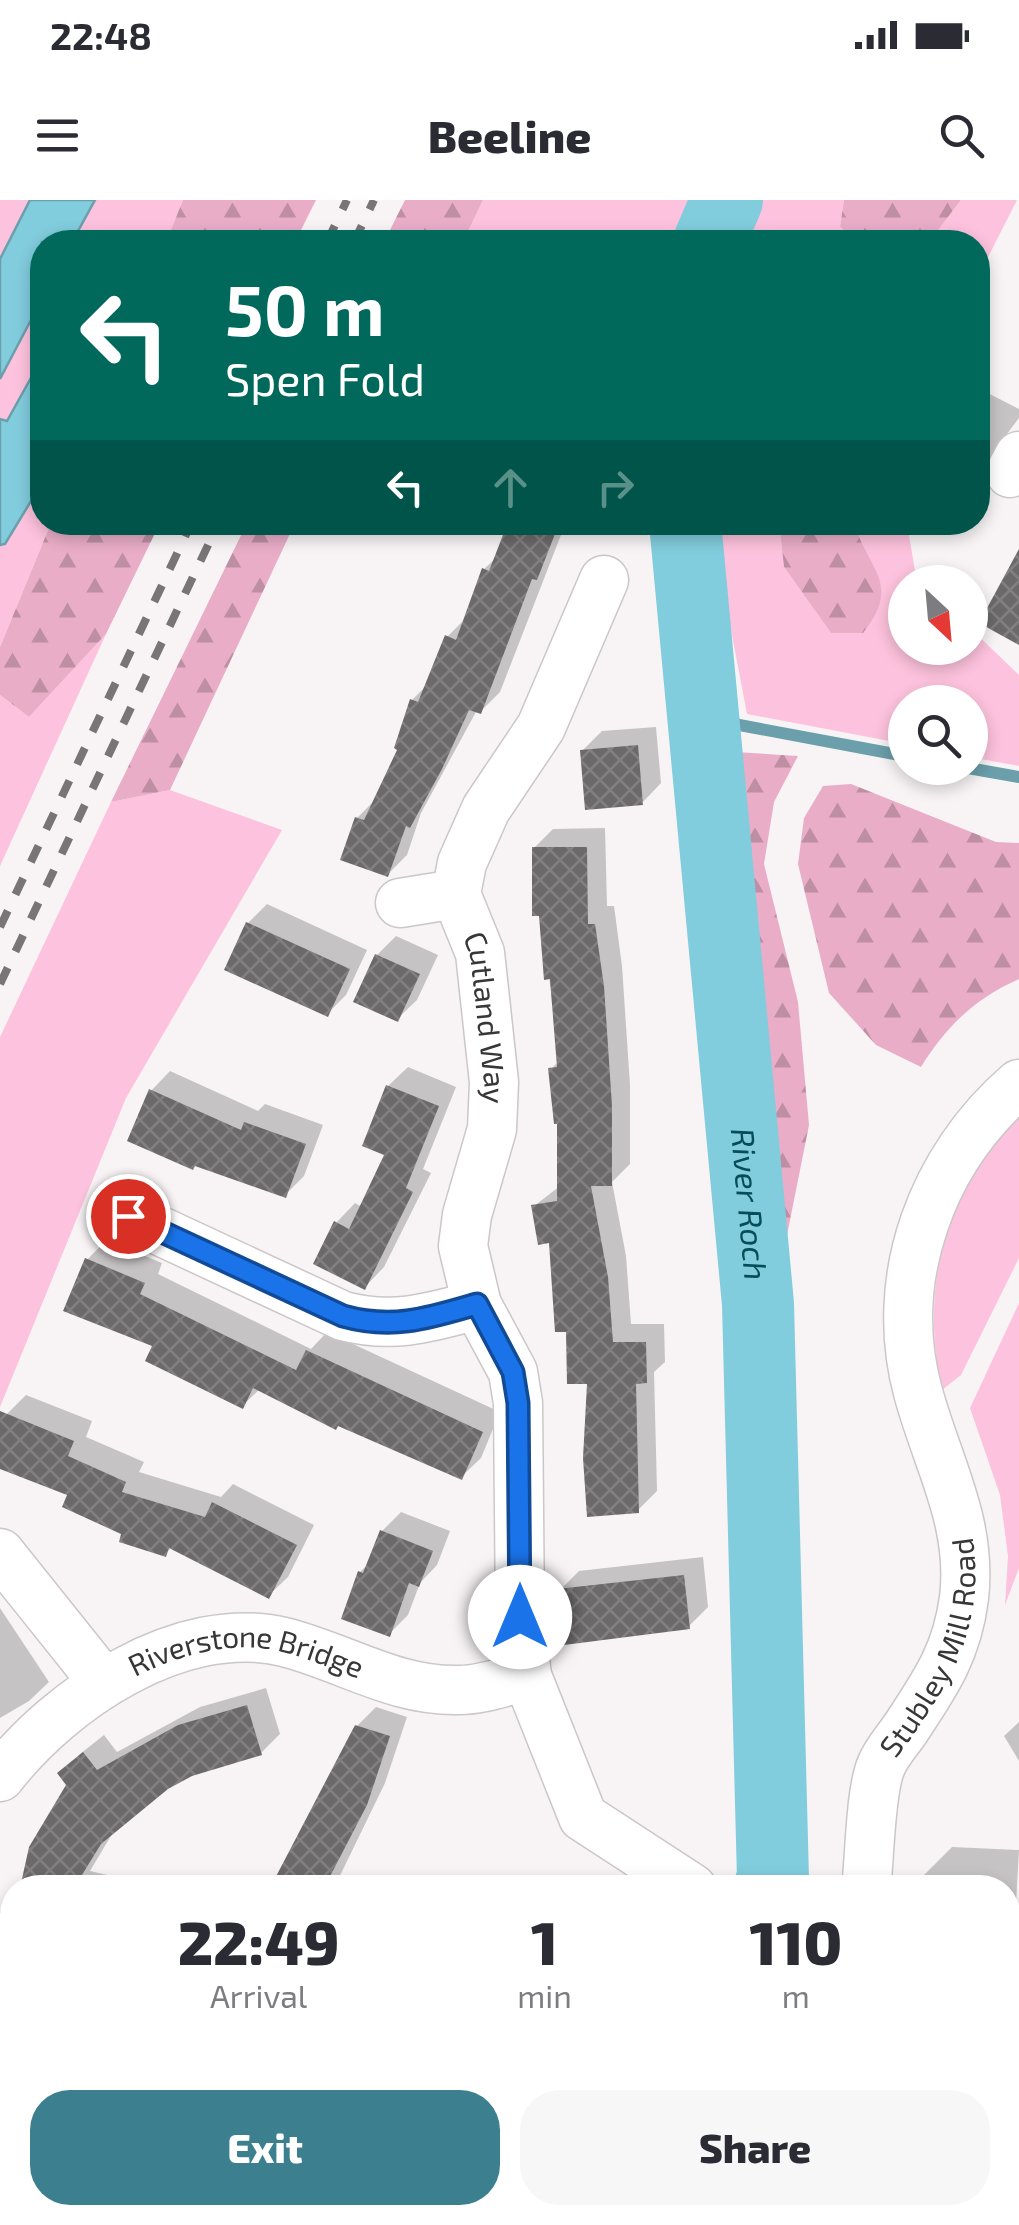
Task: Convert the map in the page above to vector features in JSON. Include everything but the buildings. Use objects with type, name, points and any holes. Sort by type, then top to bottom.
[{"type":"street","name":"Cutland Way","points":[[604,580],[599,642],[486,809],[462,863],[456,894],[480,953],[494,1082],[492,1129],[467,1215],[463,1246],[477,1304],[513,1372],[518,1403],[520,1617],[527,1676],[583,1818],[672,1875]]},
{"type":"street","points":[[400,902],[456,894]]},
{"type":"street","name":"Stubley Mill Road","points":[[868,1875],[880,1768],[949,1663],[966,1571],[956,1500],[918,1393],[909,1345],[909,1290],[919,1237],[931,1198],[951,1160],[1019,1084]]},
{"type":"street","points":[[128,1216],[180,1221],[343,1316],[376,1325],[410,1324],[477,1304]]},
{"type":"street","points":[[0,1553],[104,1684]]},
{"type":"street","name":"Riverstone Bridge","points":[[0,1776],[53,1724],[104,1684],[166,1650],[220,1638],[282,1641],[390,1682],[431,1689],[463,1690],[527,1676]]},
{"type":"shaded area","points":[[0,200],[183,200],[171,230],[30,230],[30,535],[46,535],[0,647]]},
{"type":"shaded area","points":[[483,200],[701,200],[688,230],[469,230]]},
{"type":"shaded area","points":[[760,200],[844,200],[840,227],[844,230],[749,230]]},
{"type":"shaded area","points":[[961,200],[1017,200],[990,253],[990,230],[938,230]]},
{"type":"shaded area","points":[[719,535],[780,535],[784,567],[831,633],[863,633],[855,535],[909,535],[914,565],[888,565],[888,665],[988,665],[988,645],[1019,675],[1019,766],[988,760],[988,685],[888,685],[888,741],[747,714],[721,577]]},
{"type":"shaded area","points":[[106,634],[0,866],[0,695],[29,717]]},
{"type":"shaded area","points":[[170,790],[282,830],[126,1098],[0,1407],[0,1037],[111,802]]},
{"type":"shaded area","points":[[1019,1116],[1019,1258],[961,1375],[942,1390],[934,1314],[944,1242],[973,1177]]},
{"type":"shaded area","points":[[1019,1303],[1019,1568],[1005,1605],[1008,1556],[1000,1495],[970,1408]]},
{"type":"green space","points":[[183,200],[316,200],[301,230],[171,230]]},
{"type":"green space","points":[[405,200],[483,200],[469,230],[390,230]]},
{"type":"green space","points":[[844,200],[961,200],[938,230],[840,227]]},
{"type":"green space","points":[[46,535],[154,535],[106,634],[29,717],[0,695],[0,647]]},
{"type":"green space","points":[[241,535],[289,535],[170,790],[111,802]]},
{"type":"green space","points":[[780,535],[858,535],[881,589],[880,602],[863,633],[831,633],[784,567]]},
{"type":"green space","points":[[719,751],[798,756],[774,802],[764,864],[798,1002],[809,1125],[784,1250],[766,1248]]},
{"type":"green space","points":[[851,784],[996,842],[1019,843],[1019,979],[962,1016],[921,1067],[876,1045],[829,993],[798,864],[804,818],[823,786]]},
{"type":"water","points":[[30,200],[95,200],[79,230],[30,230],[30,322],[0,379],[0,259]]},
{"type":"water","points":[[30,380],[30,503],[5,544],[0,545],[0,419],[7,421]]},
{"type":"waterway","name":"River Roch","points":[[714,230],[727,200]]},
{"type":"waterway","name":"River Roch","points":[[686,535],[758,1304],[773,1875]]},
{"type":"waterway","points":[[702,718],[888,753]]},
{"type":"waterway","points":[[988,772],[1019,777]]},
{"type":"railway","points":[[333,230],[347,200]]},
{"type":"railway","points":[[360,230],[374,200]]},
{"type":"railway","points":[[0,927],[186,535]]},
{"type":"railway","points":[[0,984],[213,535]]},
{"type":"route","points":[[128,1216],[343,1316],[376,1325],[410,1324],[477,1304],[513,1372],[518,1403],[520,1617]]}]
